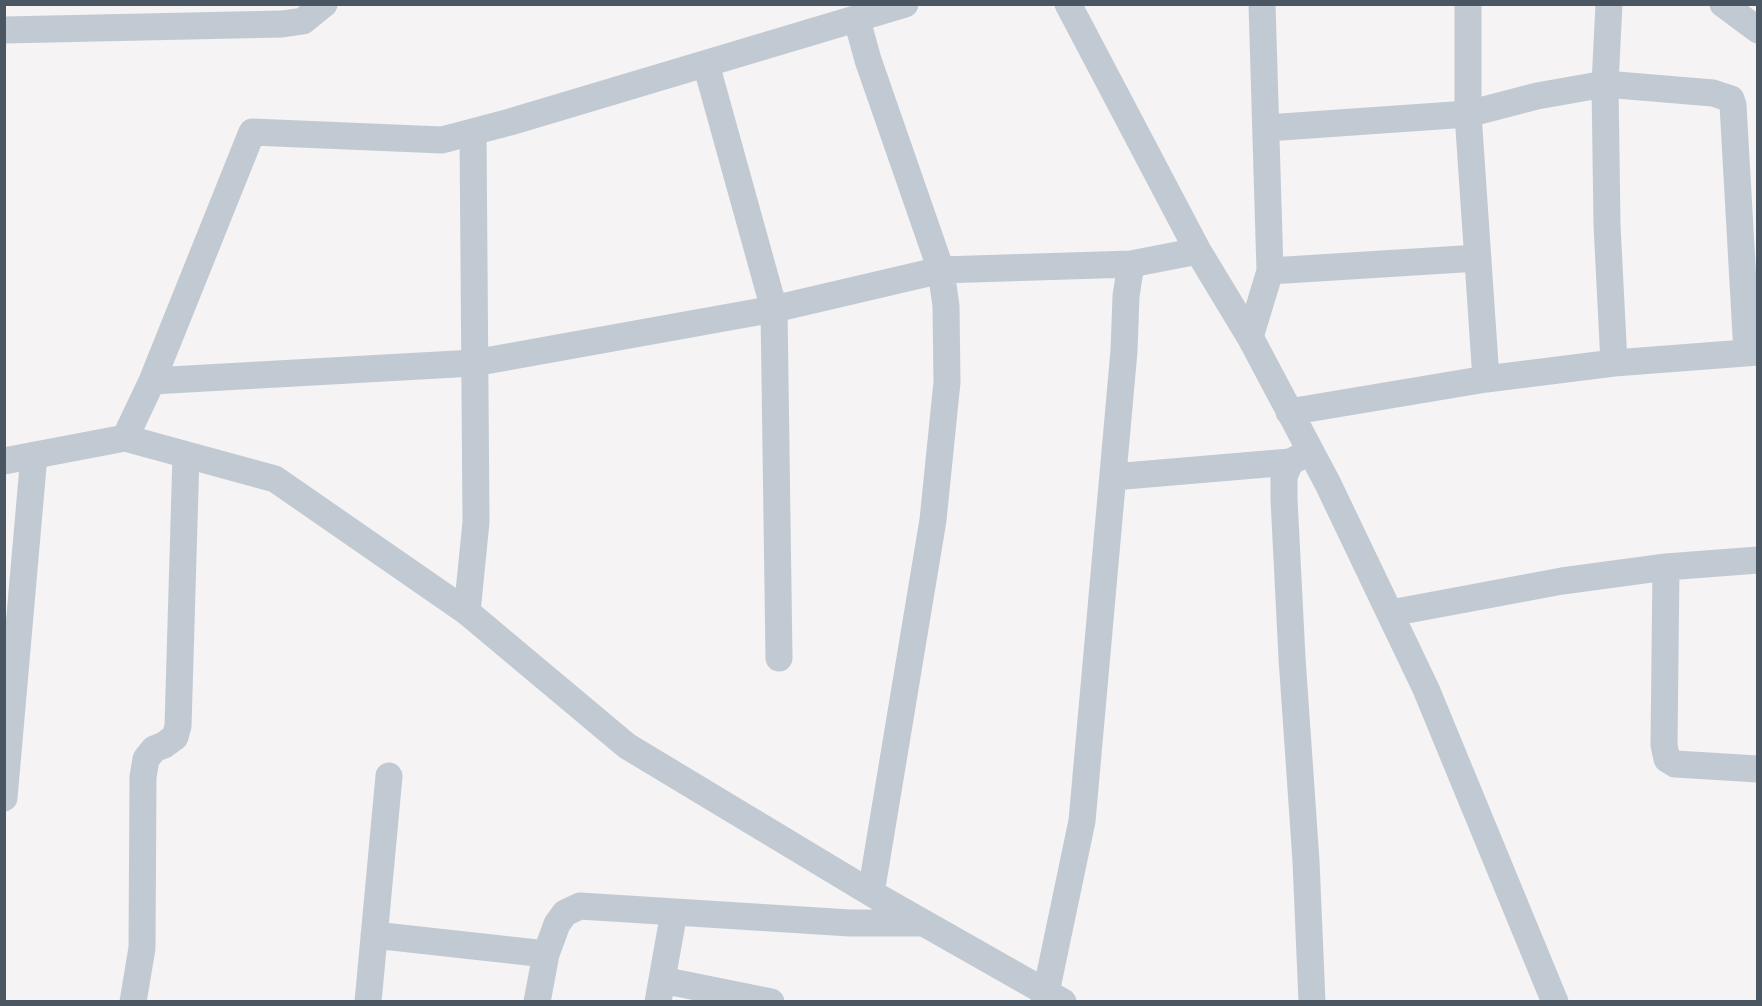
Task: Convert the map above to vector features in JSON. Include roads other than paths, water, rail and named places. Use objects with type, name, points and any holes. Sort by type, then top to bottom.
[{"type":"street","points":[[4,30],[282,24],[303,21],[324,4]]},
{"type":"street","points":[[125,438],[152,381],[252,132],[442,140],[706,64],[840,17],[905,4]]},
{"type":"street","points":[[1068,4],[1197,252],[1250,337],[1289,412],[1300,457],[1328,484],[1391,613],[1426,689],[1555,1002]]},
{"type":"street","points":[[1250,337],[1270,271],[1262,4]]},
{"type":"street","points":[[1468,4],[1467,114],[1486,379]]},
{"type":"street","points":[[1609,4],[1605,84],[1607,225],[1614,363]]},
{"type":"street","points":[[1723,4],[1758,30]]},
{"type":"street","points":[[840,17],[868,60],[941,270],[946,306],[947,382],[933,520],[871,893]]},
{"type":"street","points":[[706,64],[774,309],[779,658]]},
{"type":"street","points":[[1267,128],[1467,114],[1537,96],[1605,84],[1713,93],[1731,99],[1752,352],[1614,363],[1486,379],[1289,412]]},
{"type":"street","points":[[467,612],[476,522],[473,132]]},
{"type":"street","points":[[152,381],[474,363],[774,309],[941,270],[1131,264],[1197,252]]},
{"type":"street","points":[[1270,271],[1478,258]]},
{"type":"street","points":[[4,461],[125,438],[275,479],[467,612],[627,746],[1051,999],[1082,821],[1124,351],[1126,297],[1131,264]]},
{"type":"street","points":[[4,798],[34,455]]},
{"type":"street","points":[[133,1002],[142,948],[143,777],[146,759],[154,749],[175,737],[178,726],[186,455]]},
{"type":"street","points":[[1113,477],[1300,457]]},
{"type":"street","points":[[1300,457],[1284,477],[1285,534],[1306,861],[1312,1002]]},
{"type":"street","points":[[1391,613],[1562,581],[1666,567],[1758,560]]},
{"type":"street","points":[[1666,567],[1664,745],[1667,759],[1675,764],[1758,769]]},
{"type":"street","points":[[368,1002],[389,776]]},
{"type":"street","points":[[537,1002],[546,954],[557,924],[565,913],[580,906],[850,923],[926,923]]},
{"type":"street","points":[[674,912],[660,991],[771,1002]]},
{"type":"street","points":[[374,935],[546,954]]}]
